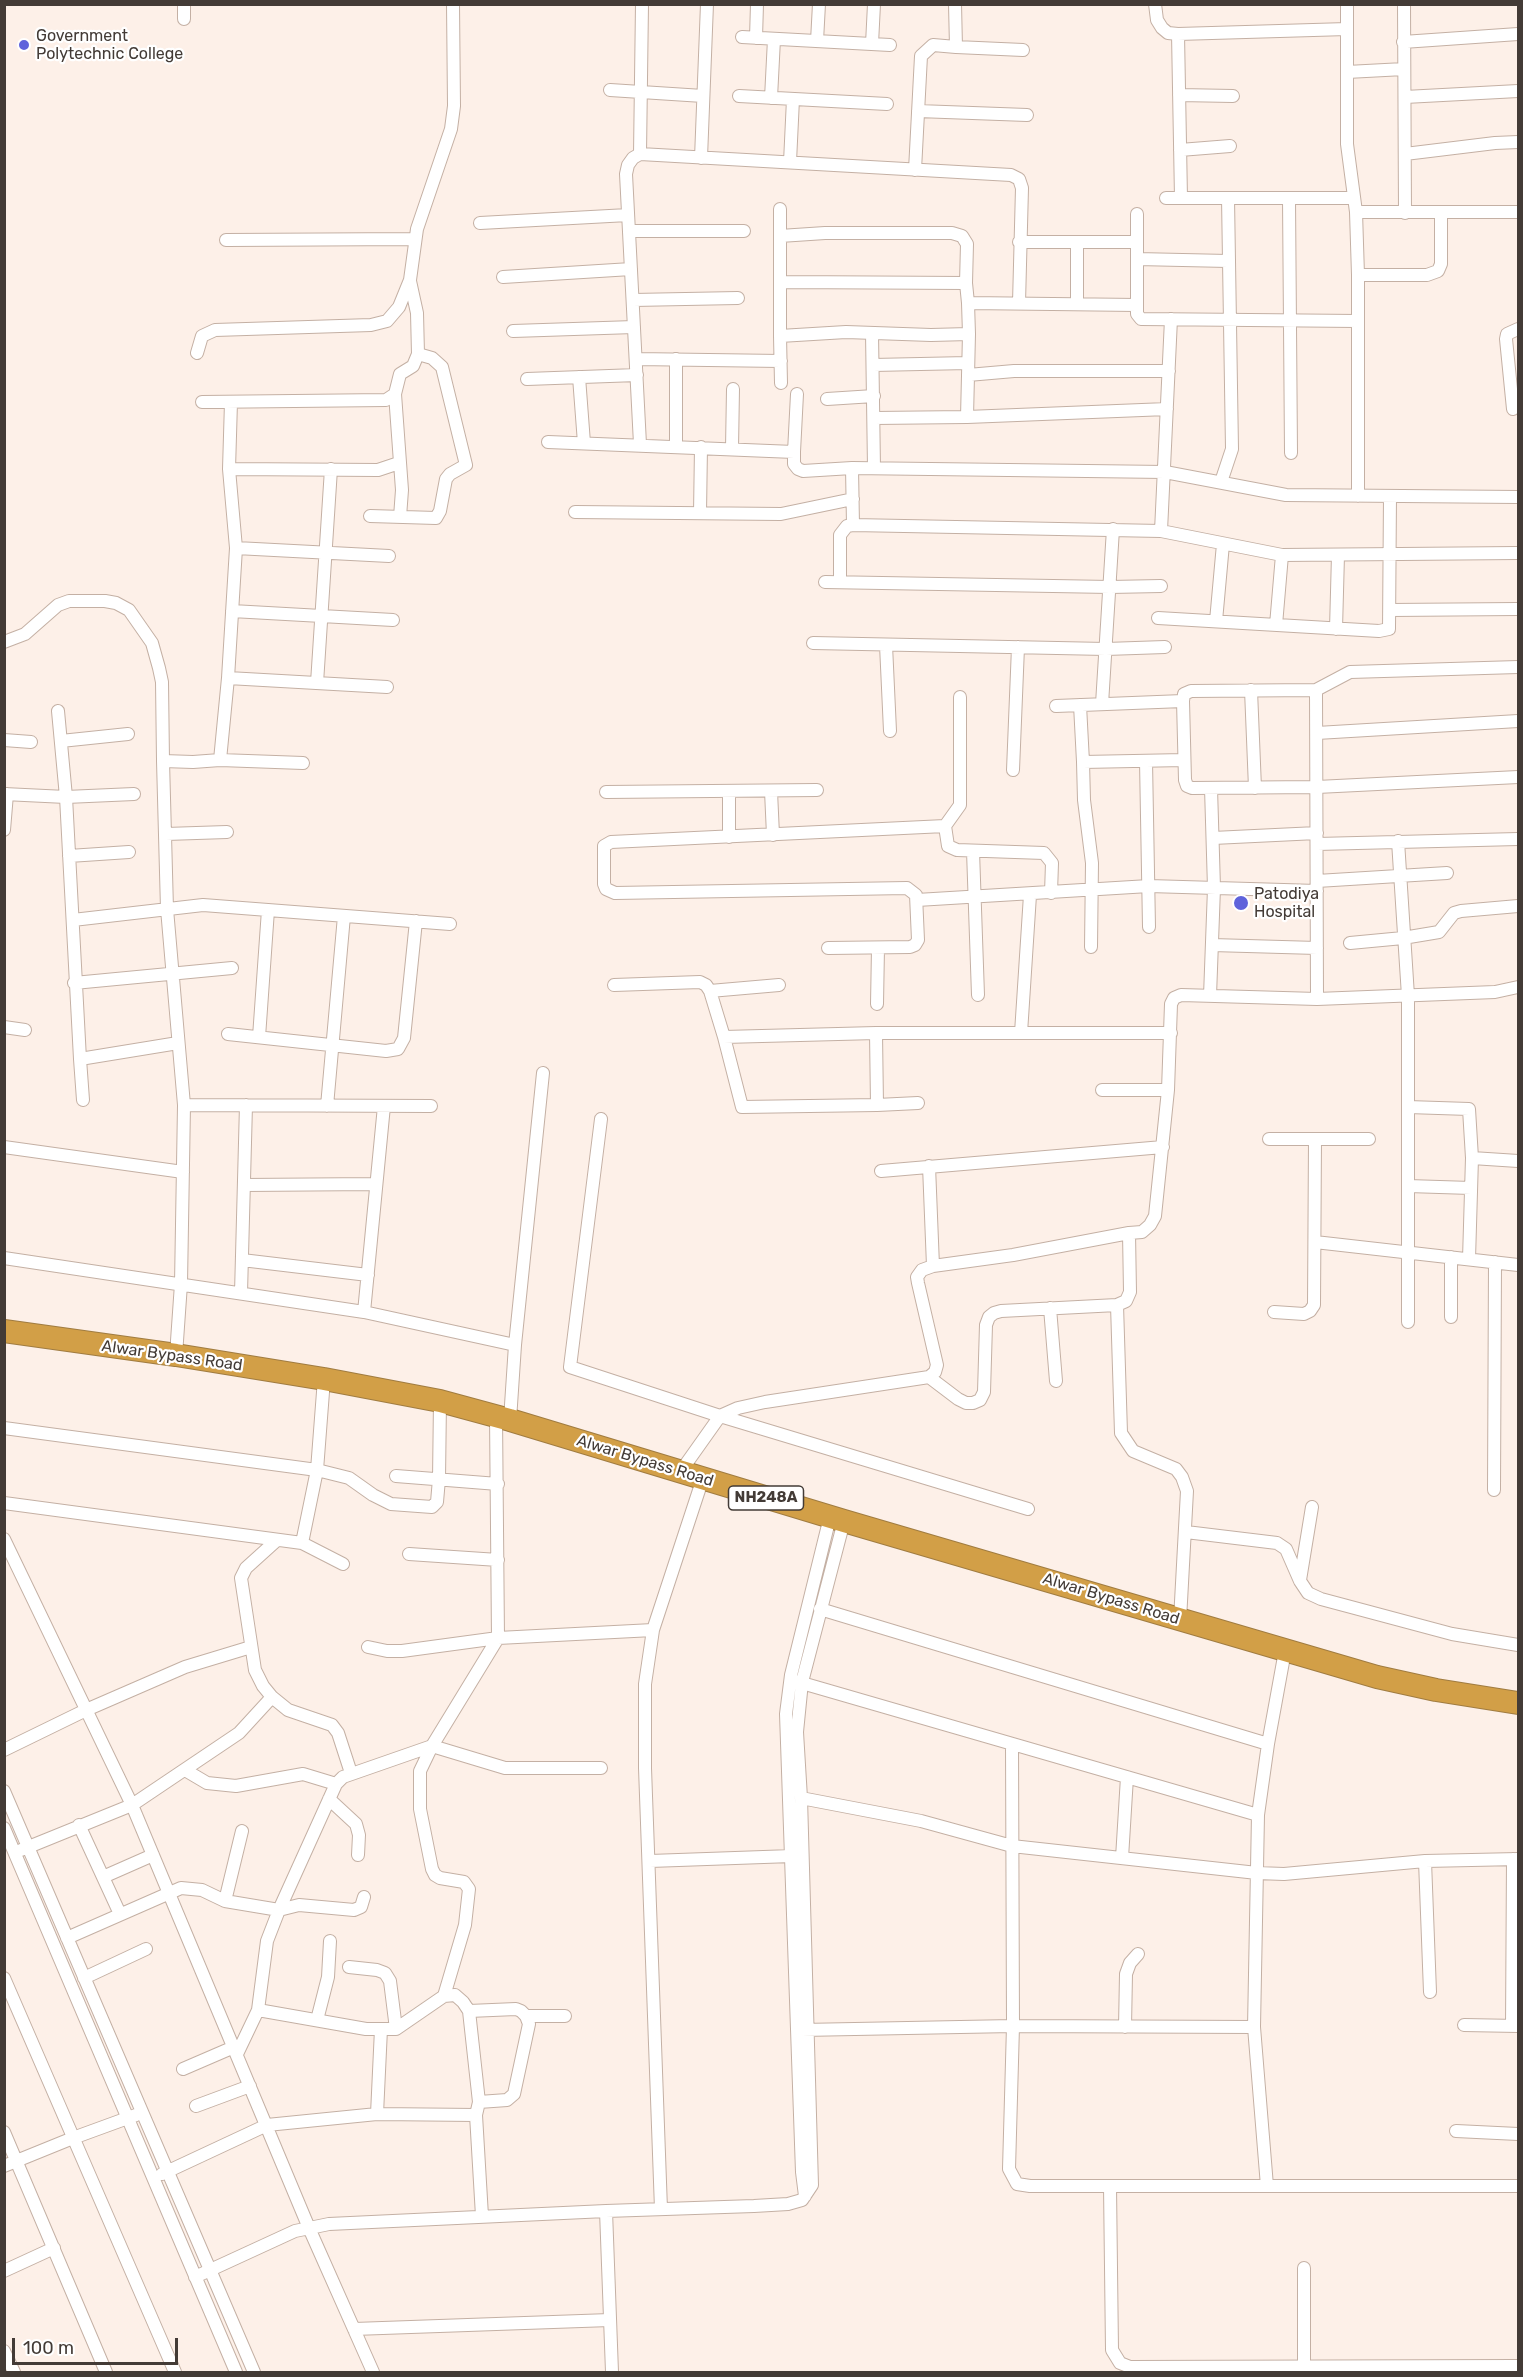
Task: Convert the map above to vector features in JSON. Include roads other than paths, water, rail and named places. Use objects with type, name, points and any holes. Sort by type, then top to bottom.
[{"type":"highway","name":"Alwar Bypass Road","points":[[4,1331],[176,1355],[440,1401],[1377,1677],[1436,1690],[1518,1703]]},
{"type":"street","points":[[184,4],[184,19]]},
{"type":"street","points":[[197,353],[202,336],[215,330],[371,325],[387,321],[399,307],[410,280],[415,239],[451,129],[454,106],[453,4]]},
{"type":"street","points":[[640,154],[642,4]]},
{"type":"street","points":[[701,158],[707,4]]},
{"type":"street","points":[[756,38],[757,4]]},
{"type":"street","points":[[817,41],[819,4]]},
{"type":"street","points":[[872,44],[874,4]]},
{"type":"street","points":[[955,4],[956,46]]},
{"type":"street","points":[[1155,4],[1157,20],[1168,33],[1347,29]]},
{"type":"street","points":[[1347,4],[1347,144],[1356,212],[1358,275],[1358,496]]},
{"type":"street","points":[[1404,4],[1405,213]]},
{"type":"street","points":[[1178,34],[1181,198]]},
{"type":"street","points":[[1403,42],[1518,34]]},
{"type":"street","points":[[742,37],[890,45]]},
{"type":"street","points":[[771,98],[774,39]]},
{"type":"street","points":[[915,170],[921,56],[933,45],[1023,50]]},
{"type":"street","points":[[1347,72],[1404,69]]},
{"type":"street","points":[[610,90],[704,96]]},
{"type":"street","points":[[1405,97],[1518,92]]},
{"type":"street","points":[[1179,95],[1233,96]]},
{"type":"street","points":[[739,96],[886,104]]},
{"type":"street","points":[[790,162],[793,99]]},
{"type":"street","points":[[918,111],[1028,115]]},
{"type":"street","points":[[1405,154],[1518,142]]},
{"type":"street","points":[[1180,150],[1230,146]]},
{"type":"street","points":[[640,444],[628,215],[628,165],[640,154],[1011,175],[1019,179],[1022,188],[1019,303]]},
{"type":"street","points":[[1166,198],[1354,198]]},
{"type":"street","points":[[1221,482],[1232,449],[1228,198]]},
{"type":"street","points":[[1289,199],[1291,453]]},
{"type":"street","points":[[780,209],[781,383]]},
{"type":"street","points":[[1356,212],[1518,212]]},
{"type":"street","points":[[1358,275],[1427,275],[1438,271],[1441,264],[1441,213]]},
{"type":"street","points":[[1137,214],[1137,314],[1141,318],[1358,321]]},
{"type":"street","points":[[480,223],[628,215]]},
{"type":"street","points":[[629,231],[744,231]]},
{"type":"street","points":[[780,236],[825,233],[952,233],[962,236],[967,244],[966,283],[969,334],[967,417]]},
{"type":"street","points":[[226,240],[415,239]]},
{"type":"street","points":[[1019,242],[1137,242]]},
{"type":"street","points":[[1077,242],[1077,304]]},
{"type":"street","points":[[1137,259],[1228,261]]},
{"type":"street","points":[[503,277],[631,269]]},
{"type":"street","points":[[400,517],[402,490],[395,394],[400,374],[413,366],[418,354],[417,313],[410,280]]},
{"type":"street","points":[[781,282],[966,283]]},
{"type":"street","points":[[633,300],[738,298]]},
{"type":"street","points":[[968,303],[1137,305]]},
{"type":"street","points":[[1161,531],[1170,319]]},
{"type":"street","points":[[513,331],[634,327]]},
{"type":"street","points":[[1513,409],[1506,339],[1507,334],[1518,329]]},
{"type":"street","points":[[780,336],[846,332],[969,334]]},
{"type":"street","points":[[872,333],[874,468]]},
{"type":"street","points":[[370,516],[436,518],[440,511],[446,478],[453,472],[464,468],[466,462],[442,367],[432,358],[418,354]]},
{"type":"street","points":[[636,359],[781,361]]},
{"type":"street","points":[[676,359],[676,446]]},
{"type":"street","points":[[873,365],[1014,371],[1169,371]]},
{"type":"street","points":[[527,379],[637,375]]},
{"type":"street","points":[[579,377],[584,443]]},
{"type":"street","points":[[732,448],[733,389]]},
{"type":"street","points":[[202,402],[386,400],[395,394]]},
{"type":"street","points":[[797,394],[794,464],[803,471],[874,468],[1165,472],[1286,495],[1518,497]]},
{"type":"street","points":[[827,399],[874,396]]},
{"type":"street","points":[[220,760],[228,678],[236,548],[229,469],[231,402]]},
{"type":"street","points":[[874,418],[967,417],[1167,409]]},
{"type":"street","points":[[548,442],[794,452]]},
{"type":"street","points":[[700,513],[701,447]]},
{"type":"street","points":[[229,469],[378,470],[399,463]]},
{"type":"street","points":[[852,468],[853,525]]},
{"type":"street","points":[[317,683],[331,470]]},
{"type":"street","points":[[1158,618],[1336,629],[1379,631],[1389,629],[1390,496]]},
{"type":"street","points":[[575,512],[781,514],[853,499]]},
{"type":"street","points":[[840,582],[840,535],[847,526],[853,525],[1161,531],[1282,555],[1491,551],[1518,553]]},
{"type":"street","points":[[1102,704],[1113,529]]},
{"type":"street","points":[[1216,621],[1223,544]]},
{"type":"street","points":[[236,548],[389,556]]},
{"type":"street","points":[[1276,625],[1282,555]]},
{"type":"street","points":[[1336,629],[1338,555]]},
{"type":"street","points":[[825,582],[1161,586]]},
{"type":"street","points":[[4,642],[25,634],[58,604],[69,601],[105,601],[116,603],[129,610],[152,643],[159,668],[162,682],[167,909],[184,1105],[181,1284],[176,1355]]},
{"type":"street","points":[[1390,610],[1518,609]]},
{"type":"street","points":[[232,611],[393,620]]},
{"type":"street","points":[[813,643],[1106,648],[1165,646]]},
{"type":"street","points":[[886,645],[890,731]]},
{"type":"street","points":[[1013,770],[1018,647]]},
{"type":"street","points":[[1518,667],[1350,672],[1316,690],[1191,691],[1184,694],[1183,701],[1184,760],[1187,786],[1192,788],[1317,787],[1518,777]]},
{"type":"street","points":[[228,678],[387,687]]},
{"type":"street","points":[[1251,690],[1255,788]]},
{"type":"street","points":[[1316,690],[1317,999]]},
{"type":"street","points":[[960,697],[960,805],[945,826],[946,841],[951,849],[1044,853],[1052,863],[1051,893]]},
{"type":"street","points":[[1056,706],[1183,701]]},
{"type":"street","points":[[1080,705],[1084,800],[1092,863],[1091,947]]},
{"type":"street","points":[[58,711],[66,797],[74,983],[83,1100]]},
{"type":"street","points":[[1317,733],[1518,721]]},
{"type":"street","points":[[61,741],[128,734]]},
{"type":"street","points":[[4,740],[31,742]]},
{"type":"street","points":[[163,761],[220,760],[303,763]]},
{"type":"street","points":[[1083,762],[1184,760]]},
{"type":"street","points":[[1146,761],[1149,927]]},
{"type":"street","points":[[1210,996],[1214,888],[1211,788]]},
{"type":"street","points":[[771,790],[773,835]]},
{"type":"street","points":[[606,792],[817,790]]},
{"type":"street","points":[[729,791],[729,837]]},
{"type":"street","points":[[4,830],[6,794],[66,797],[134,794]]},
{"type":"street","points":[[828,948],[910,947],[915,945],[918,940],[917,900],[913,891],[907,888],[615,893],[606,889],[604,884],[604,846],[611,842],[945,826]]},
{"type":"street","points":[[166,834],[227,832]]},
{"type":"street","points":[[1213,838],[1398,841],[1518,839]]},
{"type":"street","points":[[1398,841],[1408,996],[1408,1322]]},
{"type":"street","points":[[972,851],[978,995]]},
{"type":"street","points":[[69,856],[129,852]]},
{"type":"street","points":[[917,900],[1030,895],[1149,886],[1214,888],[1317,886],[1447,873]]},
{"type":"street","points":[[1022,1033],[1030,895]]},
{"type":"street","points":[[73,920],[203,905],[450,924]]},
{"type":"street","points":[[1350,943],[1403,939],[1439,932],[1454,913],[1461,910],[1518,906]]},
{"type":"street","points":[[259,1037],[268,910]]},
{"type":"street","points":[[327,1106],[344,916]]},
{"type":"street","points":[[228,1034],[386,1051],[398,1049],[404,1038],[416,921]]},
{"type":"street","points":[[1212,945],[1317,948]]},
{"type":"street","points":[[877,1004],[878,948]]},
{"type":"street","points":[[74,983],[232,968]]},
{"type":"street","points":[[614,985],[700,982],[706,985],[710,991],[724,1037],[742,1107],[918,1103]]},
{"type":"street","points":[[710,991],[779,985]]},
{"type":"street","points":[[681,1471],[720,1416],[738,1408],[929,1377],[935,1372],[937,1365],[917,1276],[922,1270],[933,1266],[1013,1256],[1142,1232],[1150,1225],[1155,1216],[1163,1147],[1174,998],[1181,995],[1317,999],[1495,992],[1518,987]]},
{"type":"street","points":[[4,1027],[25,1030]]},
{"type":"street","points":[[724,1037],[876,1033],[1171,1033]]},
{"type":"street","points":[[876,1033],[877,1105]]},
{"type":"street","points":[[80,1059],[178,1043]]},
{"type":"street","points":[[444,1996],[465,1925],[469,1889],[464,1882],[440,1878],[432,1869],[420,1809],[420,1771],[432,1746],[498,1638],[498,1484],[503,1418],[515,1345],[543,1073]]},
{"type":"street","points":[[1102,1090],[1168,1090]]},
{"type":"street","points":[[184,1105],[431,1106]]},
{"type":"street","points":[[241,1293],[246,1106]]},
{"type":"street","points":[[364,1312],[384,1106]]},
{"type":"street","points":[[1408,1107],[1469,1109],[1472,1158],[1469,1259]]},
{"type":"street","points":[[601,1119],[570,1367],[720,1416],[1028,1509]]},
{"type":"street","points":[[1274,1312],[1304,1314],[1314,1305],[1315,1139]]},
{"type":"street","points":[[1269,1140],[1369,1139]]},
{"type":"street","points":[[4,1147],[183,1172]]},
{"type":"street","points":[[881,1171],[1163,1147]]},
{"type":"street","points":[[1472,1158],[1518,1161]]},
{"type":"street","points":[[929,1166],[933,1266]]},
{"type":"street","points":[[244,1185],[376,1184]]},
{"type":"street","points":[[1408,1186],[1471,1188]]},
{"type":"street","points":[[929,1377],[966,1403],[980,1400],[984,1392],[986,1325],[989,1317],[1001,1311],[1117,1305],[1126,1300],[1130,1292],[1130,1233]]},
{"type":"street","points":[[1315,1242],[1518,1265]]},
{"type":"street","points":[[1451,1257],[1451,1317]]},
{"type":"street","points":[[4,1258],[364,1312],[515,1345]]},
{"type":"street","points":[[242,1260],[368,1275]]},
{"type":"street","points":[[1494,1490],[1495,1262]]},
{"type":"street","points":[[1117,1305],[1121,1433],[1133,1451],[1176,1469],[1182,1477],[1186,1491],[1186,1532],[1180,1620]]},
{"type":"street","points":[[1050,1308],[1056,1381]]},
{"type":"street","points":[[302,1543],[317,1470],[324,1379]]},
{"type":"street","points":[[4,1428],[317,1470],[349,1478],[373,1495],[391,1503],[432,1507],[437,1502],[440,1479],[440,1401]]},
{"type":"street","points":[[396,1476],[498,1484]]},
{"type":"street","points":[[662,2209],[645,1768],[645,1683],[654,1630],[703,1478]]},
{"type":"street","points":[[4,1503],[302,1543],[343,1564]]},
{"type":"street","points":[[1300,1581],[1312,1507]]},
{"type":"street","points":[[803,2030],[786,1714],[820,1609],[837,1519]]},
{"type":"street","points":[[195,2277],[295,2231],[329,2224],[788,2204],[797,2203],[805,2196],[802,2172],[801,1798],[796,1681],[837,1519]]},
{"type":"street","points":[[1186,1532],[1277,1543],[1286,1550],[1308,1593],[1321,1599],[1452,1634],[1518,1644]]},
{"type":"street","points":[[4,1539],[132,1805],[309,2228],[373,2373]]},
{"type":"street","points":[[278,1540],[246,1568],[241,1578],[255,1670],[263,1686],[288,1710],[333,1725],[338,1733],[351,1773]]},
{"type":"street","points":[[409,1554],[498,1560]]},
{"type":"street","points":[[820,1609],[1268,1744]]},
{"type":"street","points":[[368,1647],[402,1651],[498,1638],[654,1630]]},
{"type":"street","points":[[4,1750],[86,1710],[185,1667],[251,1647]]},
{"type":"street","points":[[1268,2186],[1254,2027],[1258,1815],[1285,1651]]},
{"type":"street","points":[[796,1681],[1258,1815]]},
{"type":"street","points":[[15,1853],[132,1805],[239,1733],[272,1696]]},
{"type":"street","points":[[1012,1744],[1013,2026],[1009,2169],[1017,2184],[1030,2186],[1518,2186]]},
{"type":"street","points":[[183,2069],[235,2050],[258,2010],[267,1941],[329,1799],[336,1784],[343,1777],[432,1746],[505,1768],[601,1768]]},
{"type":"street","points":[[185,1770],[207,1783],[236,1786],[303,1774],[336,1784]]},
{"type":"street","points":[[1122,1858],[1127,1777]]},
{"type":"street","points":[[4,1791],[254,2373]]},
{"type":"street","points":[[801,1798],[921,1821],[1012,1846],[1257,1873],[1284,1874],[1425,1861],[1515,1859],[1515,2026],[1464,2025]]},
{"type":"street","points":[[329,1799],[356,1824],[359,1835],[358,1855]]},
{"type":"street","points":[[79,1825],[120,1914]]},
{"type":"street","points":[[4,1828],[236,2373]]},
{"type":"street","points":[[225,1901],[242,1831]]},
{"type":"street","points":[[103,1877],[153,1855]]},
{"type":"street","points":[[650,1861],[792,1856]]},
{"type":"street","points":[[1425,1861],[1430,1992]]},
{"type":"street","points":[[67,1938],[181,1888],[202,1890],[225,1901],[279,1910],[299,1905],[354,1910],[361,1907],[364,1897]]},
{"type":"street","points":[[317,2020],[328,1977],[330,1941]]},
{"type":"street","points":[[84,1978],[146,1949]]},
{"type":"street","points":[[1125,2027],[1126,1974],[1130,1963],[1138,1954]]},
{"type":"street","points":[[349,1967],[385,1973],[390,1981],[396,2029]]},
{"type":"street","points":[[4,1978],[175,2373]]},
{"type":"street","points":[[258,2010],[366,2029],[396,2029],[444,1996],[455,1995],[463,2002],[469,2011],[478,2102],[476,2115],[482,2216]]},
{"type":"street","points":[[469,2011],[521,2010],[529,2024],[514,2094],[507,2100],[478,2102]]},
{"type":"street","points":[[526,2016],[565,2016]]},
{"type":"street","points":[[803,2030],[1013,2026],[1254,2027]]},
{"type":"street","points":[[377,2114],[381,2029]]},
{"type":"street","points":[[196,2106],[250,2086]]},
{"type":"street","points":[[10,2163],[142,2113]]},
{"type":"street","points":[[153,2179],[267,2125],[377,2114],[476,2115]]},
{"type":"street","points":[[1456,2131],[1518,2134]]},
{"type":"street","points":[[4,2132],[10,2163],[54,2248],[106,2373]]},
{"type":"street","points":[[1110,2186],[1112,2350],[1120,2362],[1130,2367],[1216,2370],[1514,2368]]},
{"type":"street","points":[[606,2211],[612,2373]]},
{"type":"street","points":[[4,2271],[54,2248]]},
{"type":"street","points":[[1297,2368],[1304,2268]]},
{"type":"street","points":[[354,2329],[610,2320]]},
{"type":"street","points":[[4,2351],[14,2373]]},
{"type":"place","name":"Government Polytechnic College","points":[[24,45]]},
{"type":"place","name":"Patodiya Hospital","points":[[1241,903]]}]
